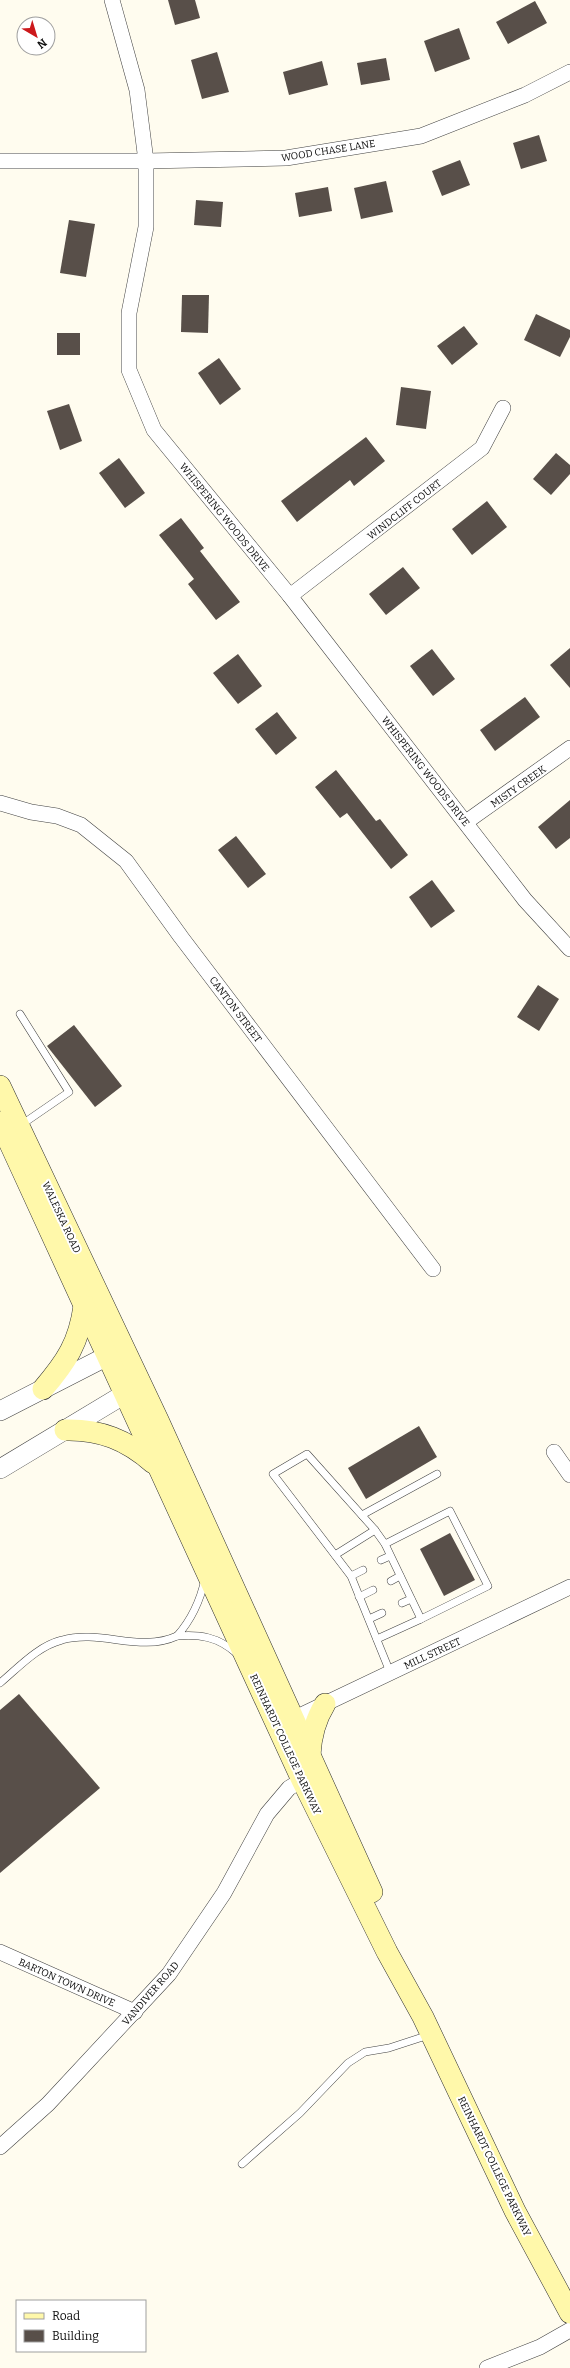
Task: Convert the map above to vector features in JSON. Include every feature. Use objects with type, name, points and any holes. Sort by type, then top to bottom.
[{"type":"main road","name":"WALESKA ROAD","points":[[0,1086],[10,1124],[84,1306],[115,1352]]},
{"type":"main road","name":"WALESKA ROAD","points":[[10,1124],[115,1352]]},
{"type":"main road","points":[[43,1389],[70,1354],[80,1330],[84,1306]]},
{"type":"main road","points":[[115,1352],[256,1660]]},
{"type":"main road","name":"REINHARDT COLLEGE PARKWAY","points":[[132,1389],[157,1467],[206,1573],[256,1660],[293,1719],[397,1948],[427,2025]]},
{"type":"main road","points":[[65,1430],[83,1430],[112,1436],[140,1451],[157,1467]]},
{"type":"main road","name":"REINHARDT COLLEGE PARKWAY","points":[[256,1660],[302,1780],[386,1952],[427,2025],[515,2211],[570,2313]]},
{"type":"main road","points":[[310,1756],[313,1729],[317,1717],[325,1704]]},
{"type":"street","name":"WHISPERING WOODS DRIVE","points":[[112,0],[137,90],[146,161],[146,227],[129,313],[129,370],[154,430],[290,596],[525,900],[570,949]]},
{"type":"street","name":"WOOD CHASE LANE","points":[[0,161],[146,161],[286,158],[421,136],[525,95],[570,72]]},
{"type":"street","name":"WINDCLIFF COURT","points":[[290,596],[482,448],[503,408]]},
{"type":"street","name":"MISTY CREEK","points":[[466,822],[570,748]]},
{"type":"street","name":"CANTON STREET","points":[[0,803],[31,812],[57,816],[81,825],[126,861],[181,937],[433,1269]]},
{"type":"street","points":[[0,1411],[115,1352]]},
{"type":"street","points":[[0,1469],[132,1389]]},
{"type":"street","points":[[554,1452],[570,1475]]},
{"type":"street","name":"MILL STREET","points":[[293,1719],[570,1587]]},
{"type":"street","name":"VANDIVER ROAD","points":[[0,2147],[48,2104],[169,1974],[224,1893],[267,1814],[289,1788],[302,1780]]},
{"type":"street","name":"BARTON TOWN DRIVE","points":[[0,1952],[135,2012]]},
{"type":"street","points":[[487,2368],[540,2347],[570,2330]]},
{"type":"lane","points":[[10,1124],[69,1092],[20,1014]]},
{"type":"lane","points":[[390,1672],[351,1576],[273,1474],[307,1454],[375,1530],[385,1544],[421,1619]]},
{"type":"lane","points":[[362,1516],[437,1474]]},
{"type":"lane","points":[[377,1639],[488,1586],[450,1511],[385,1544]]},
{"type":"lane","points":[[335,1555],[375,1530]]},
{"type":"lane","points":[[381,1560],[390,1556]]},
{"type":"lane","points":[[351,1576],[363,1570]]},
{"type":"lane","points":[[176,1636],[191,1619],[197,1608],[206,1573]]},
{"type":"lane","points":[[391,1581],[400,1576]]},
{"type":"lane","points":[[359,1597],[372,1590]]},
{"type":"lane","points":[[402,1603],[411,1599]]},
{"type":"lane","points":[[369,1619],[382,1613]]},
{"type":"lane","points":[[0,1683],[40,1650],[62,1640],[92,1636],[151,1644],[176,1636],[190,1635],[211,1638],[256,1660]]},
{"type":"lane","points":[[242,2164],[300,2114],[348,2062],[365,2052],[389,2048],[427,2025]]},
{"type":"building","points":[[168,0],[195,0],[200,18],[175,25]]},
{"type":"building","points":[[535,1],[547,23],[508,44],[496,22]]},
{"type":"building","points":[[459,28],[470,59],[435,72],[424,41]]},
{"type":"building","points":[[217,52],[229,92],[202,99],[191,60]]},
{"type":"building","points":[[386,58],[390,80],[361,85],[357,63]]},
{"type":"building","points":[[322,61],[328,85],[289,95],[283,72]]},
{"type":"building","points":[[539,135],[547,161],[521,169],[513,143]]},
{"type":"building","points":[[460,160],[470,185],[442,196],[432,171]]},
{"type":"building","points":[[386,181],[393,212],[361,219],[354,188]]},
{"type":"building","points":[[328,187],[332,211],[299,217],[295,193]]},
{"type":"building","points":[[196,200],[223,202],[221,227],[194,225]]},
{"type":"building","points":[[69,220],[95,224],[86,277],[60,273]]},
{"type":"building","points":[[182,295],[209,295],[208,333],[181,332]]},
{"type":"building","points":[[536,314],[570,330],[570,337],[560,357],[524,340]]},
{"type":"building","points":[[464,326],[478,344],[452,365],[437,346]]},
{"type":"building","points":[[57,333],[80,333],[80,355],[57,355]]},
{"type":"building","points":[[219,358],[241,389],[220,405],[198,373]]},
{"type":"building","points":[[401,387],[431,391],[426,429],[396,425]]},
{"type":"building","points":[[69,404],[82,441],[60,450],[47,411]]},
{"type":"building","points":[[366,437],[385,461],[354,486],[350,480],[297,522],[281,501]]},
{"type":"building","points":[[556,453],[570,465],[570,474],[551,495],[533,479]]},
{"type":"building","points":[[119,458],[145,493],[125,508],[99,473]]},
{"type":"building","points":[[487,501],[507,527],[472,555],[452,529]]},
{"type":"building","points":[[181,518],[204,548],[200,551],[240,602],[216,620],[188,584],[194,579],[159,535]]},
{"type":"building","points":[[403,567],[420,588],[386,615],[369,594]]},
{"type":"building","points":[[570,648],[570,688],[550,665]]},
{"type":"building","points":[[432,649],[455,679],[433,696],[410,666]]},
{"type":"building","points":[[238,654],[262,686],[238,704],[213,673]]},
{"type":"building","points":[[525,697],[540,717],[495,751],[480,730]]},
{"type":"building","points":[[277,712],[297,738],[276,755],[255,729]]},
{"type":"building","points":[[336,770],[376,821],[380,819],[408,855],[391,869],[347,813],[340,818],[315,787]]},
{"type":"building","points":[[570,800],[570,838],[556,849],[538,827]]},
{"type":"building","points":[[236,836],[266,874],[248,888],[218,850]]},
{"type":"building","points":[[432,880],[455,911],[431,928],[409,897]]},
{"type":"building","points":[[538,985],[559,999],[539,1031],[517,1017]]},
{"type":"building","points":[[74,1025],[122,1086],[95,1107],[47,1046]]},
{"type":"building","points":[[419,1426],[437,1457],[366,1499],[348,1468]]},
{"type":"building","points":[[450,1533],[475,1580],[444,1596],[420,1549]]},
{"type":"building","points":[[19,1694],[100,1788],[0,1873],[0,1710]]}]
